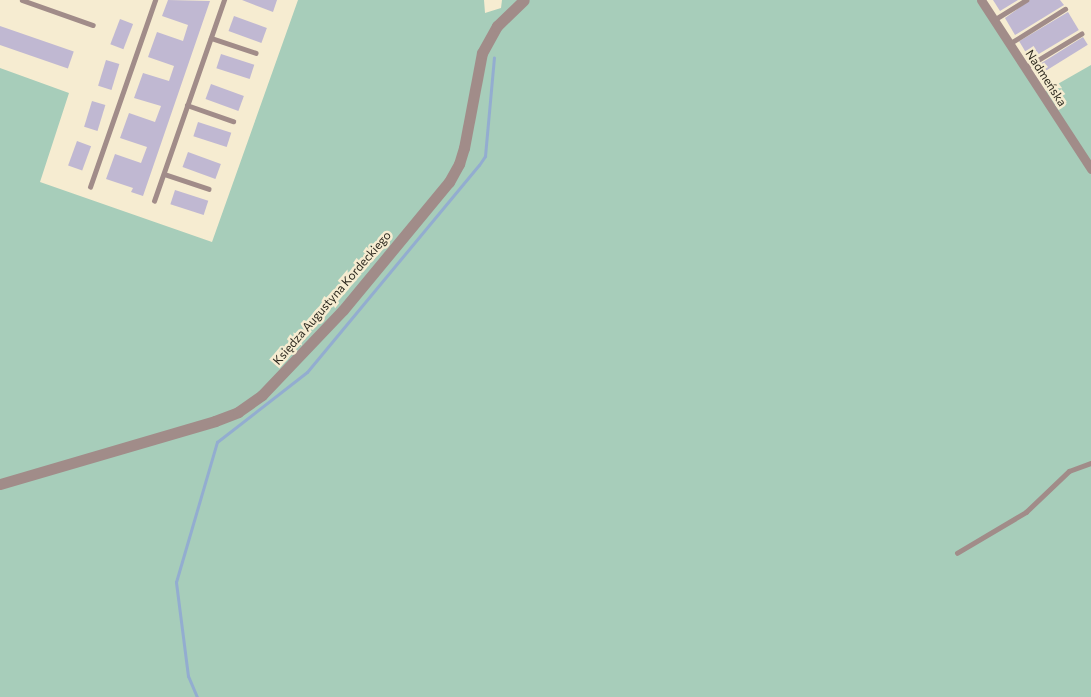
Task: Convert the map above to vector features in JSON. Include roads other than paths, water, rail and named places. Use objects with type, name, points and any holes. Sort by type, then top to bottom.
[{"type":"street","name":"Księdza Augustyna Kordeckiego","points":[[0,484],[215,421],[238,412],[262,395],[343,310],[449,182],[464,148],[482,53],[497,26],[524,0]]},
{"type":"street","name":"Nadmeńska","points":[[981,0],[1091,169]]},
{"type":"lane","points":[[22,0],[92,25]]},
{"type":"lane","points":[[90,187],[154,0]]},
{"type":"lane","points":[[154,201],[224,0]]},
{"type":"lane","points":[[994,20],[1026,0]]},
{"type":"lane","points":[[1009,44],[1065,9]]},
{"type":"lane","points":[[1025,68],[1081,34]]},
{"type":"lane","points":[[211,38],[256,53]]},
{"type":"lane","points":[[187,105],[233,122]]},
{"type":"lane","points":[[164,174],[209,189]]},
{"type":"lane","points":[[957,553],[1026,512],[1069,471],[1091,463]]},
{"type":"waterway","points":[[197,697],[188,676],[176,582],[217,442],[307,372],[479,165],[485,156],[494,57]]}]
